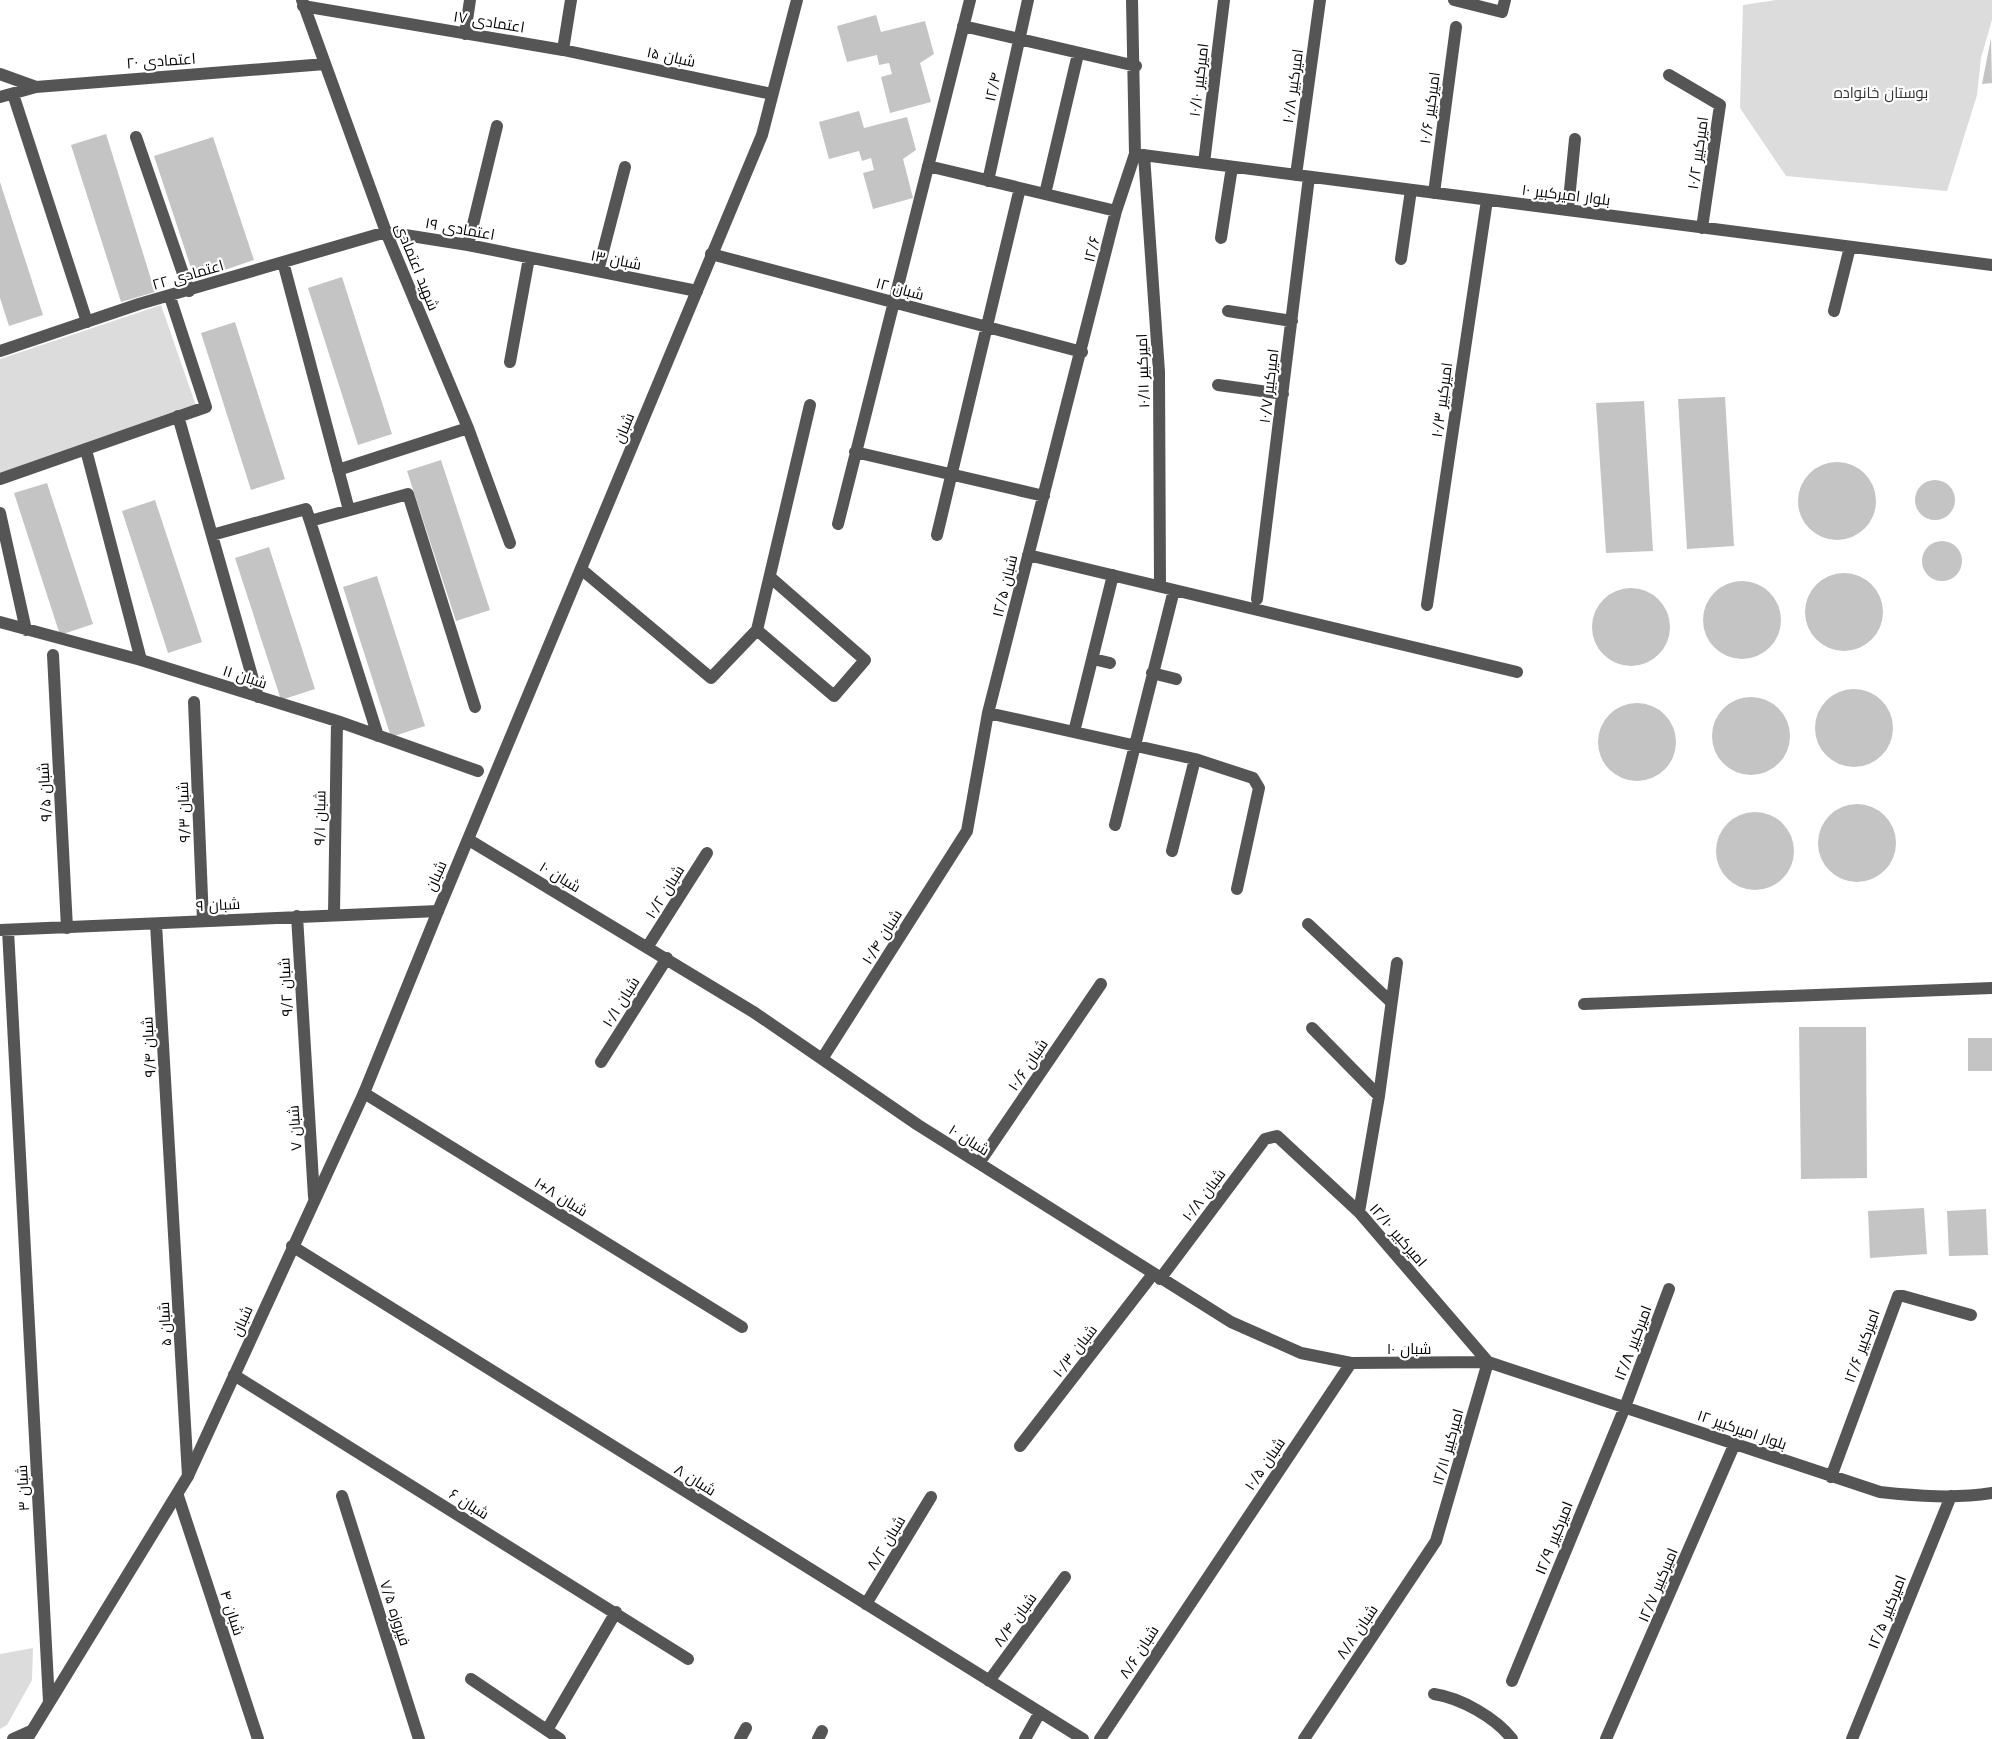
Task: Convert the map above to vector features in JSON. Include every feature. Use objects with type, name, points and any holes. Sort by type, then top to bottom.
[{"type":"street","points":[[465,34],[470,0]]},
{"type":"street","points":[[563,50],[571,0]]},
{"type":"street","name":"شبان","points":[[29,1735],[178,1496],[314,1197],[364,1093],[438,910],[762,135],[797,0]]},
{"type":"street","points":[[838,524],[970,0]]},
{"type":"street","name":"۱۲/۴","points":[[988,181],[1028,0]]},
{"type":"street","points":[[1132,0],[1139,155]]},
{"type":"street","name":"۱۰/۱۰ امیرکبیر","points":[[1204,163],[1224,0]]},
{"type":"street","name":"۱۰/۸ امیرکبیر","points":[[1296,175],[1320,0]]},
{"type":"street","points":[[1454,0],[1503,6]]},
{"type":"street","name":"۱۷ اعتمادی","points":[[302,3],[563,50]]},
{"type":"street","name":"شهید اعتمادی","points":[[302,3],[386,232],[468,428],[510,543]]},
{"type":"street","points":[[963,26],[1136,66]]},
{"type":"street","name":"۱۰/۶ امیرکبیر","points":[[1434,193],[1456,27]]},
{"type":"street","name":"۱۵ شبان","points":[[563,50],[772,94]]},
{"type":"street","points":[[1045,194],[1078,54]]},
{"type":"street","name":"۲۰ اعتمادی","points":[[0,97],[36,87],[325,64]]},
{"type":"street","points":[[0,74],[36,87]]},
{"type":"street","name":"۱۰/۲ امیرکبیر","points":[[1669,75],[1720,105],[1702,228]]},
{"type":"street","points":[[14,94],[87,322]]},
{"type":"street","points":[[468,245],[497,126]]},
{"type":"street","points":[[136,137],[189,291]]},
{"type":"street","points":[[1568,210],[1575,139]]},
{"type":"street","name":"۱۰ بلوار امیرکبیر","points":[[1139,155],[1992,265]]},
{"type":"street","name":"۱۲/۶","points":[[1082,351],[1116,211],[1139,155]]},
{"type":"street","name":"۱۰/۱۱ امیرکبیر","points":[[1139,155],[1160,372],[1160,586]]},
{"type":"street","points":[[927,166],[1116,211]]},
{"type":"street","points":[[598,272],[625,167]]},
{"type":"street","points":[[1221,238],[1232,167]]},
{"type":"street","name":"۱۰/۷ امیرکبیر","points":[[1257,599],[1309,177]]},
{"type":"street","points":[[937,535],[1020,188]]},
{"type":"street","points":[[1401,259],[1411,190]]},
{"type":"street","name":"۱۰/۳ امیرکبیر","points":[[1427,605],[1487,200]]},
{"type":"street","name":"۱۹ اعتمادی","points":[[386,232],[468,245],[529,258]]},
{"type":"street","name":"۲۲ اعتمادی","points":[[0,351],[87,322],[386,232]]},
{"type":"street","points":[[1834,311],[1850,247]]},
{"type":"street","name":"۱۲ شبان","points":[[711,254],[1082,351]]},
{"type":"street","points":[[510,362],[529,258]]},
{"type":"street","name":"۱۳ شبان","points":[[529,258],[697,291]]},
{"type":"street","points":[[283,262],[349,510]]},
{"type":"street","points":[[0,479],[206,407],[170,297]]},
{"type":"street","points":[[1228,311],[1292,321]]},
{"type":"street","name":"۱۲/۵ شبان","points":[[967,831],[988,713],[1082,351]]},
{"type":"street","points":[[1218,385],[1283,394]]},
{"type":"street","points":[[581,569],[711,678],[757,630],[810,405]]},
{"type":"street","points":[[178,416],[258,697]]},
{"type":"street","points":[[338,470],[468,428]]},
{"type":"street","points":[[86,450],[141,660]]},
{"type":"street","points":[[855,452],[1044,496]]},
{"type":"street","points":[[310,521],[408,494],[475,707]]},
{"type":"street","points":[[212,535],[306,509],[378,736]]},
{"type":"street","points":[[0,513],[26,630]]},
{"type":"street","points":[[1028,555],[1517,672]]},
{"type":"street","points":[[1074,732],[1113,575]]},
{"type":"street","points":[[757,630],[834,696],[865,660],[770,577]]},
{"type":"street","points":[[1115,825],[1133,745],[1174,590]]},
{"type":"street","name":"۱۱ شبان","points":[[0,622],[141,660],[337,721],[478,771]]},
{"type":"street","name":"۹/۵ شبان","points":[[53,655],[67,928]]},
{"type":"street","points":[[1092,658],[1110,663]]},
{"type":"street","points":[[1152,673],[1176,679]]},
{"type":"street","name":"۹/۳ شبان","points":[[194,702],[203,921]]},
{"type":"street","points":[[988,713],[1195,759],[1258,782],[1259,788],[1238,889]]},
{"type":"street","name":"۹/۱ شبان","points":[[334,914],[337,721]]},
{"type":"street","points":[[1172,851],[1195,759]]},
{"type":"street","name":"۱۰/۴ شبان","points":[[822,1059],[967,831]]},
{"type":"street","name":"۱۰ شبان","points":[[469,840],[667,958],[979,1163],[1231,1323],[1301,1353],[1351,1363],[1488,1362]]},
{"type":"street","name":"۱۰/۲ شبان","points":[[648,946],[707,853]]},
{"type":"street","name":"۹ شبان","points":[[4,930],[438,910]]},
{"type":"street","name":"۹/۲ شبان","points":[[297,916],[305,1057]]},
{"type":"street","name":"۹/۴ شبان","points":[[156,924],[171,1170]]},
{"type":"street","points":[[1308,924],[1391,1002]]},
{"type":"street","name":"۳ شبان","points":[[4,930],[28,1273],[49,1702]]},
{"type":"street","name":"۱۰/۱ شبان","points":[[602,1062],[667,958]]},
{"type":"street","points":[[1359,1212],[1379,1096],[1397,963]]},
{"type":"street","name":"۱۰/۶ شبان","points":[[979,1163],[1101,984]]},
{"type":"street","points":[[1584,1004],[1992,988]]},
{"type":"street","points":[[1312,1028],[1379,1096]]},
{"type":"street","name":"۷ شبان","points":[[305,1057],[314,1197]]},
{"type":"street","name":"۱+۸ شبان","points":[[364,1093],[742,1327]]},
{"type":"street","name":"۱۲/۱۰ امیرکبیر","points":[[1277,1136],[1359,1212],[1488,1362]]},
{"type":"street","name":"۱۰/۸ شبان","points":[[1157,1276],[1265,1139],[1277,1136]]},
{"type":"street","name":"۵ شبان","points":[[171,1170],[188,1476]]},
{"type":"street","name":"۸ شبان","points":[[292,1246],[1083,1739]]},
{"type":"street","name":"۱۰/۳ شبان","points":[[1020,1446],[1157,1276]]},
{"type":"street","name":"۱۲/۸ امیرکبیر","points":[[1625,1407],[1669,1289]]},
{"type":"street","name":"۱۲/۶ امیرکبیر","points":[[1831,1477],[1898,1296],[1971,1315]]},
{"type":"street","name":"۱۲ بلوار امیرکبیر","points":[[1488,1362],[1880,1492],[1919,1497],[1992,1493]]},
{"type":"street","name":"۱۲/۱۱ امیرکبیر","points":[[1436,1541],[1488,1362]]},
{"type":"street","name":"۱۰/۵ شبان","points":[[1204,1582],[1351,1363]]},
{"type":"street","name":"۶ شبان","points":[[234,1375],[688,1659]]},
{"type":"street","name":"۱۲/۹ امیرکبیر","points":[[1512,1681],[1625,1407]]},
{"type":"street","name":"۱۲/۷ امیرکبیر","points":[[1606,1739],[1735,1443]]},
{"type":"street","name":"۴ شبان","points":[[178,1496],[258,1739]]},
{"type":"street","name":"۷/۵ فیروزه","points":[[342,1496],[419,1739]]},
{"type":"street","name":"۱۲/۵ امیرکبیر","points":[[1852,1739],[1951,1496]]},
{"type":"street","name":"۸/۲ شبان","points":[[866,1604],[931,1497]]},
{"type":"street","name":"۸/۸ شبان","points":[[1304,1739],[1436,1541]]},
{"type":"street","name":"۸/۴ شبان","points":[[990,1681],[1065,1577]]},
{"type":"street","name":"۸/۶ شبان","points":[[1100,1739],[1204,1582]]},
{"type":"street","points":[[547,1730],[616,1612]]},
{"type":"street","points":[[471,1679],[560,1739]]},
{"type":"street","points":[[1434,1694],[1445,1696],[1497,1722],[1512,1739]]},
{"type":"street","points":[[1025,1739],[1040,1712]]},
{"type":"street","points":[[13,1739],[29,1735]]},
{"type":"green space","name":"بوستان خانواده","points":[[1776,0],[1992,0],[1992,20],[1981,58],[1977,95],[1947,191],[1786,176],[1740,108],[1743,5]]},
{"type":"green space","points":[[161,305],[196,406],[0,473],[0,359]]},
{"type":"green space","points":[[33,1648],[32,1680],[7,1725],[0,1729],[0,1654]]},
{"type":"building","points":[[876,15],[881,32],[925,21],[934,54],[920,63],[931,102],[890,113],[881,77],[892,74],[889,63],[879,65],[877,55],[847,62],[837,26]]},
{"type":"building","points":[[1991,38],[1992,83],[1982,84]]},
{"type":"building","points":[[859,111],[864,128],[907,117],[916,150],[903,159],[913,198],[873,209],[863,173],[874,170],[871,158],[862,161],[859,151],[829,159],[819,122]]},
{"type":"building","points":[[106,134],[155,292],[121,302],[71,145]]},
{"type":"building","points":[[213,137],[254,260],[195,280],[154,156]]},
{"type":"building","points":[[0,182],[43,315],[9,326],[0,298]]},
{"type":"building","points":[[342,277],[392,434],[358,445],[308,288]]},
{"type":"building","points":[[235,322],[285,479],[251,490],[201,333]]},
{"type":"building","points":[[1725,397],[1734,546],[1687,549],[1678,399]]},
{"type":"building","points":[[1644,401],[1653,551],[1606,553],[1596,403]]},
{"type":"building","points":[[441,460],[490,610],[456,621],[407,471]]},
{"type":"building","points":[[1829,462],[1845,462],[1859,468],[1870,479],[1876,493],[1876,509],[1870,523],[1859,534],[1845,540],[1829,540],[1815,534],[1804,523],[1798,509],[1798,493],[1804,479],[1815,468]]},
{"type":"building","points":[[1935,480],[1949,486],[1955,500],[1949,514],[1935,520],[1921,514],[1915,500],[1921,486]]},
{"type":"building","points":[[47,483],[93,624],[60,635],[14,493]]},
{"type":"building","points":[[155,500],[202,642],[168,653],[122,511]]},
{"type":"building","points":[[1942,541],[1956,547],[1962,561],[1956,575],[1942,581],[1928,575],[1922,561],[1928,547]]},
{"type":"building","points":[[269,547],[315,689],[281,700],[235,558]]},
{"type":"building","points":[[1836,573],[1852,573],[1866,579],[1877,590],[1883,604],[1883,620],[1877,634],[1866,645],[1852,651],[1836,651],[1822,645],[1811,634],[1805,620],[1805,604],[1811,590],[1822,579]]},
{"type":"building","points":[[377,576],[425,726],[391,737],[343,587]]},
{"type":"building","points":[[1734,581],[1750,581],[1764,587],[1775,598],[1781,612],[1781,628],[1775,642],[1764,653],[1750,659],[1734,659],[1720,653],[1709,642],[1703,628],[1703,612],[1709,598],[1720,587]]},
{"type":"building","points":[[1623,588],[1639,588],[1653,594],[1664,605],[1670,619],[1670,635],[1664,649],[1653,660],[1639,666],[1623,666],[1609,660],[1598,649],[1592,635],[1592,619],[1598,605],[1609,594]]},
{"type":"building","points":[[1846,689],[1862,689],[1876,695],[1887,706],[1893,720],[1893,736],[1887,750],[1876,761],[1862,767],[1846,767],[1832,761],[1821,750],[1815,736],[1815,720],[1821,706],[1832,695]]},
{"type":"building","points":[[1743,697],[1759,697],[1773,703],[1784,714],[1790,728],[1790,744],[1784,758],[1773,769],[1759,775],[1743,775],[1729,769],[1718,758],[1712,744],[1712,728],[1718,714],[1729,703]]},
{"type":"building","points":[[1629,703],[1645,703],[1659,709],[1670,720],[1676,734],[1676,750],[1670,764],[1659,775],[1645,781],[1629,781],[1615,775],[1604,764],[1598,750],[1598,734],[1604,720],[1615,709]]},
{"type":"building","points":[[1849,804],[1865,804],[1879,810],[1890,821],[1896,835],[1896,851],[1890,865],[1879,876],[1865,882],[1849,882],[1835,876],[1824,865],[1818,851],[1818,835],[1824,821],[1835,810]]},
{"type":"building","points":[[1747,812],[1763,812],[1777,818],[1788,829],[1794,843],[1794,859],[1788,873],[1777,884],[1763,890],[1747,890],[1733,884],[1722,873],[1716,859],[1716,843],[1722,829],[1733,818]]},
{"type":"building","points":[[1799,1027],[1866,1027],[1867,1178],[1801,1179]]},
{"type":"building","points":[[1968,1038],[1992,1038],[1992,1071],[1968,1071]]},
{"type":"building","points":[[1924,1208],[1927,1254],[1870,1258],[1868,1211]]},
{"type":"building","points":[[1986,1209],[1988,1255],[1949,1256],[1947,1211]]}]
